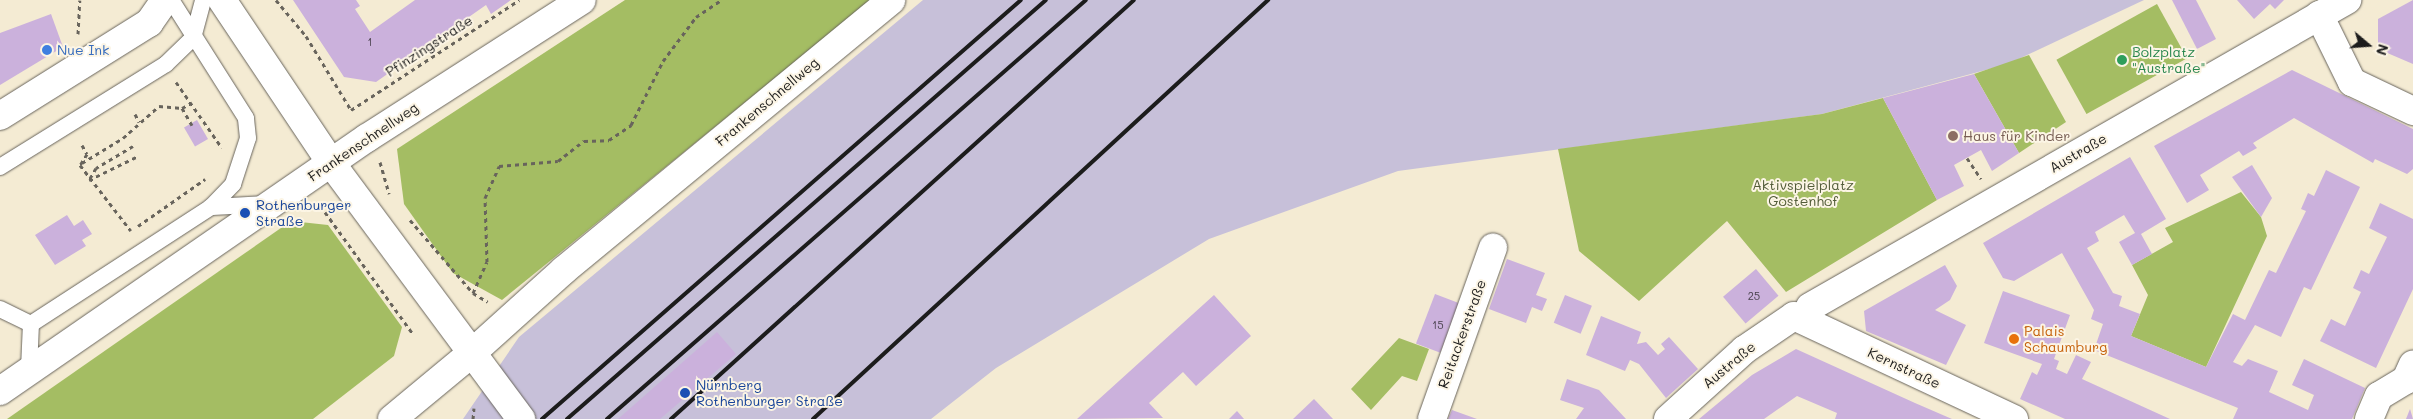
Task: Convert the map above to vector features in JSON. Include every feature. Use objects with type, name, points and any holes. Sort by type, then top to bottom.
[{"type":"main road","points":[[0,116],[134,33],[154,18],[165,0]]},
{"type":"main road","points":[[222,0],[331,163],[521,419]]},
{"type":"main road","name":"Frankenschnellweg","points":[[0,391],[29,369],[331,163],[582,0]]},
{"type":"main road","name":"Frankenschnellweg","points":[[392,419],[891,0]]},
{"type":"main road","name":"Austraße","points":[[1668,419],[1744,350],[1802,312],[2347,0]]},
{"type":"main road","points":[[2319,15],[2352,82],[2413,111]]},
{"type":"main road","name":"Reitackerstraße","points":[[1432,419],[1493,248]]},
{"type":"main road","name":"Kernstraße","points":[[1802,312],[2014,419]]},
{"type":"main road","points":[[2369,419],[2379,396],[2406,380],[2413,364]]},
{"type":"lane","points":[[30,324],[211,207],[233,184],[248,138],[241,110],[193,38],[171,0]]},
{"type":"lane","points":[[0,167],[149,76],[193,38],[203,0]]},
{"type":"lane","points":[[211,207],[270,204]]},
{"type":"lane","points":[[0,309],[30,324]]},
{"type":"lane","points":[[29,369],[30,324]]},
{"type":"path","points":[[77,38],[80,0]]},
{"type":"path","name":"Pfinzingstraße","points":[[276,0],[306,36],[350,110],[519,0]]},
{"type":"path","points":[[473,292],[487,262],[485,198],[499,166],[558,161],[584,141],[609,140],[631,125],[663,60],[696,17],[721,0]]},
{"type":"path","points":[[80,165],[137,125],[159,106],[182,108],[190,104],[204,118],[225,155]]},
{"type":"path","points":[[182,108],[192,125]]},
{"type":"path","points":[[135,114],[137,125]]},
{"type":"path","points":[[80,165],[87,154],[82,145]]},
{"type":"path","points":[[89,180],[96,168],[133,146]]},
{"type":"path","points":[[89,180],[138,156]]},
{"type":"path","points":[[379,160],[390,197]]},
{"type":"path","points":[[80,165],[128,233],[214,173]]},
{"type":"path","points":[[325,212],[413,334]]},
{"type":"path","points":[[403,212],[473,292],[509,319]]},
{"type":"path","points":[[474,408],[474,419]]},
{"type":"shaded area","points":[[923,0],[2144,0],[2008,64],[1822,114],[1398,171],[1209,239],[996,368],[931,419],[463,419],[519,337]]},
{"type":"green space","points":[[625,0],[871,0],[502,300],[453,273],[404,204],[397,149]]},
{"type":"green space","name":"Bolzplatz \"Austraße\"","points":[[2157,4],[2187,58],[2086,114],[2056,60]]},
{"type":"green space","points":[[2029,55],[2066,122],[2019,153],[1974,74]]},
{"type":"green space","name":"Aktivspielplatz Gostenhof","points":[[1883,98],[1937,200],[1786,292],[1727,221],[1639,301],[1579,251],[1558,149],[1822,114]]},
{"type":"green space","points":[[2241,192],[2261,217],[2267,236],[2206,367],[2131,336],[2148,295],[2132,265],[2173,242],[2165,228]]},
{"type":"green space","points":[[291,221],[328,225],[402,327],[394,356],[313,419],[7,419]]},
{"type":"green space","points":[[1399,338],[1429,349],[1417,381],[1402,376],[1371,410],[1351,389]]},
{"type":"building","points":[[293,0],[356,0],[360,6],[355,9],[370,32],[415,0],[511,0],[491,14],[486,5],[376,82],[344,77]]},
{"type":"building","points":[[2172,0],[2196,0],[2216,39],[2197,49]]},
{"type":"building","points":[[2237,0],[2284,0],[2275,9],[2270,4],[2254,19]]},
{"type":"building","points":[[2413,0],[2413,64],[2378,49],[2378,19]]},
{"type":"building","points":[[51,14],[63,47],[0,85],[0,33]]},
{"type":"building","points":[[2292,70],[2413,129],[2413,169],[2407,174],[2375,159],[2373,163],[2294,118],[2253,143],[2257,148],[2243,156],[2239,151],[2200,175],[2209,190],[2187,203],[2154,146]]},
{"type":"building","points":[[1974,74],[2019,153],[1992,171],[1981,150],[1954,165],[1964,186],[1937,200],[1883,98]]},
{"type":"building","points":[[197,120],[208,139],[195,147],[184,128]]},
{"type":"building","points":[[2130,157],[2166,219],[2141,234],[2152,254],[2132,265],[2119,242],[2135,233],[2124,215],[2095,232],[2099,241],[2087,248],[2113,293],[2122,296],[2119,306],[2140,314],[2131,336],[2206,367],[2233,314],[2245,320],[2269,270],[2276,273],[2306,211],[2301,209],[2308,193],[2314,196],[2326,170],[2360,187],[2311,290],[2304,287],[2281,337],[2255,325],[2233,362],[2242,366],[2248,359],[2278,371],[2269,392],[2308,410],[2314,395],[2292,385],[2304,359],[2365,388],[2352,419],[2233,419],[2238,408],[2094,350],[2103,324],[2091,319],[2094,310],[2062,253],[2014,281],[2003,278],[1983,243]]},
{"type":"building","points":[[2252,165],[2272,198],[2261,217],[2232,177]]},
{"type":"building","points":[[2380,203],[2413,219],[2413,289],[2376,368],[2320,341],[2331,319],[2345,326],[2361,292],[2353,288],[2361,270],[2369,274],[2387,237],[2369,228]]},
{"type":"building","points":[[67,215],[74,226],[83,220],[92,234],[82,240],[86,246],[55,265],[35,235]]},
{"type":"building","points":[[1507,259],[1545,273],[1536,295],[1547,299],[1542,311],[1532,307],[1526,323],[1489,309]]},
{"type":"building","points":[[1945,265],[1957,286],[1950,300],[1935,310],[1966,325],[1946,365],[1866,331],[1864,311]]},
{"type":"building","points":[[1756,269],[1778,296],[1746,323],[1723,297]]},
{"type":"building","points":[[2003,291],[2070,315],[2054,359],[2059,361],[2056,369],[2067,374],[2076,355],[2091,362],[2082,379],[2170,419],[2065,419],[2020,399],[2032,372],[2037,375],[2042,364],[1984,343]]},
{"type":"building","points":[[1435,294],[1459,303],[1440,353],[1416,343]]},
{"type":"building","points":[[1214,295],[1251,336],[1196,386],[1183,372],[1149,403],[1163,418],[1077,419]]},
{"type":"building","points":[[1565,295],[1592,306],[1581,334],[1554,323]]},
{"type":"building","points":[[1601,316],[1641,332],[1637,344],[1646,342],[1658,355],[1665,349],[1661,344],[1669,337],[1698,369],[1666,398],[1639,364],[1630,360],[1625,371],[1586,355]]},
{"type":"building","points":[[717,332],[736,354],[660,419],[618,419]]},
{"type":"building","points":[[1796,349],[1952,419],[1835,419],[1837,413],[1797,396],[1764,419],[1699,419],[1752,375]]},
{"type":"building","points":[[1567,379],[1599,390],[1626,419],[1576,419],[1584,408],[1560,400]]},
{"type":"building","points":[[1314,399],[1333,419],[1293,419]]},
{"type":"building","points":[[2410,409],[2413,419],[2406,419]]},
{"type":"building","points":[[1452,410],[1477,419],[1448,419]]},
{"type":"building","points":[[1237,411],[1244,419],[1229,419]]},
{"type":"railway","points":[[542,419],[1021,0]]},
{"type":"railway","points":[[567,419],[1046,0]]},
{"type":"railway","points":[[607,419],[1086,0]]},
{"type":"railway","points":[[671,419],[1134,0]]},
{"type":"railway","points":[[813,419],[1268,0]]},
{"type":"place","name":"Nue Ink","points":[[47,50]]},
{"type":"place","name":"Bolzplatz \"Austraße\"","points":[[2122,60]]},
{"type":"place","name":"Haus für Kinder","points":[[1953,136]]},
{"type":"place","name":"Rothenburger Straße","points":[[245,213]]},
{"type":"place","name":"Palais Schaumburg","points":[[2014,339]]},
{"type":"place","name":"Nürnberg Rothenburger Straße","points":[[685,393]]}]
